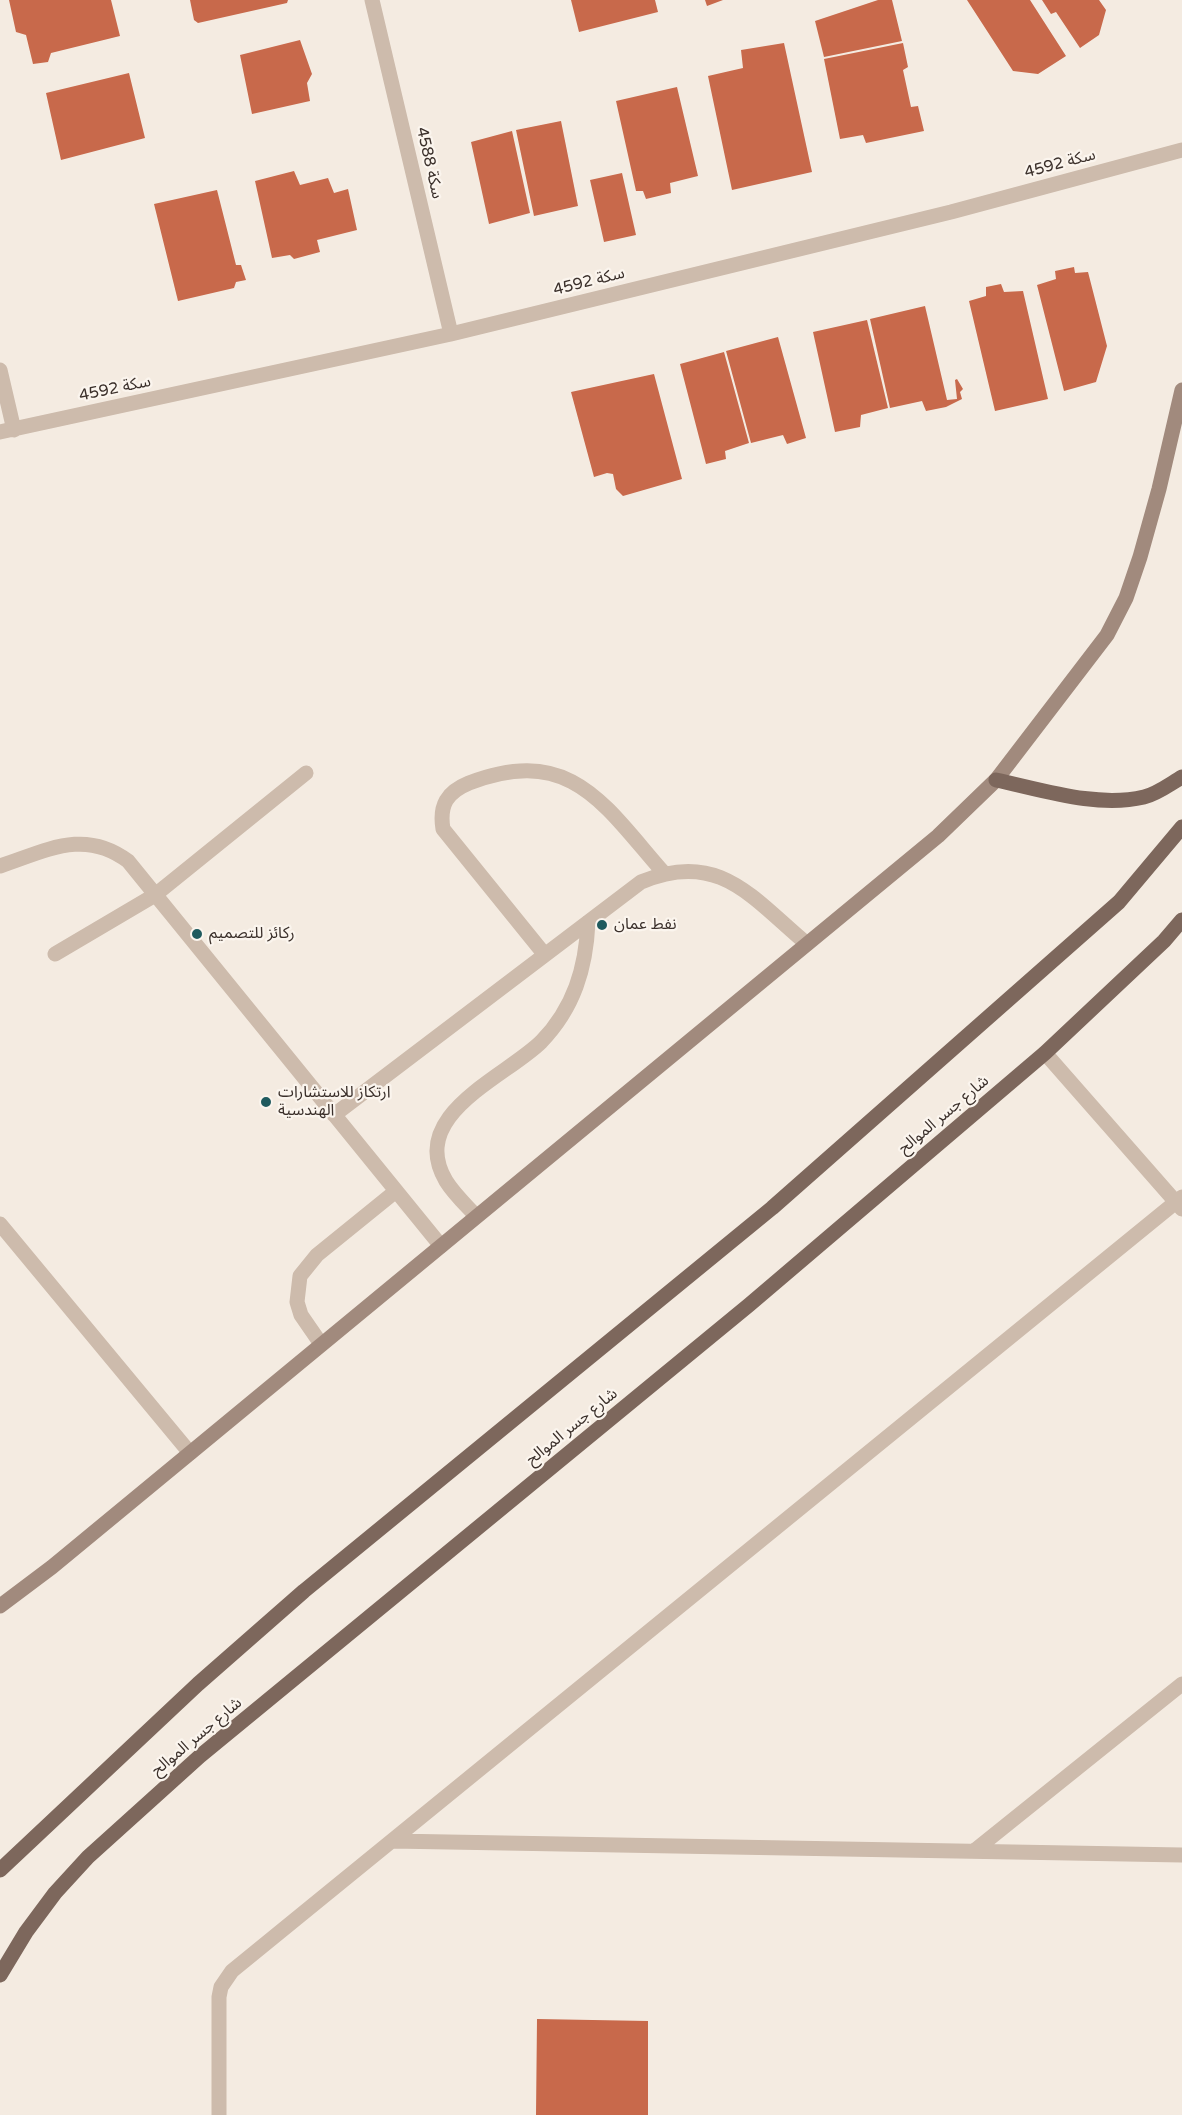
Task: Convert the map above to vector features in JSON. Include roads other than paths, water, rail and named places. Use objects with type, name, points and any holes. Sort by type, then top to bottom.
[{"type":"main road","points":[[996,780],[1071,796],[1110,800],[1146,796],[1182,777]]},
{"type":"main road","points":[[0,1870],[172,1707],[304,1591],[772,1208],[1101,918],[1119,902],[1182,827]]},
{"type":"main road","name":"شارع جسر الموالح","points":[[0,1975],[26,1932],[55,1893],[88,1857],[192,1764],[749,1305],[1045,1053],[1164,941],[1182,920]]},
{"type":"street","name":"سكة 4588","points":[[372,0],[451,334]]},
{"type":"street","name":"سكة 4592","points":[[7,431],[451,334],[951,212],[1182,150]]},
{"type":"street","points":[[0,370],[7,431]]},
{"type":"street","points":[[0,1606],[190,1453],[938,836],[996,780],[1107,635],[1126,597],[1159,489],[1182,390]]},
{"type":"street","points":[[544,955],[443,829],[443,805],[449,794],[459,787],[478,780],[521,771],[539,770],[573,781],[601,801],[663,872]]},
{"type":"street","points":[[55,954],[156,895],[306,773]]},
{"type":"street","points":[[0,866],[71,843],[102,846],[128,861],[441,1246]]},
{"type":"street","points":[[334,1115],[641,882],[663,872],[687,869],[711,873],[733,883],[807,944]]},
{"type":"street","points":[[476,1216],[446,1180],[440,1164],[438,1145],[443,1127],[452,1112],[540,1042],[562,1017],[578,987],[586,955],[588,922]]},
{"type":"street","points":[[219,2115],[219,1997],[226,1979],[238,1965],[1180,1202],[1045,1053]]},
{"type":"street","points":[[321,1344],[301,1315],[297,1295],[300,1276],[316,1255],[396,1191]]},
{"type":"street","points":[[0,1224],[190,1453]]},
{"type":"street","points":[[974,1851],[1182,1684]]},
{"type":"street","points":[[392,1841],[1182,1855]]},
{"type":"place","name":"نفط عمان","points":[[602,925]]},
{"type":"place","name":"ركائز للتصميم","points":[[197,934]]},
{"type":"place","name":"ارتكاز للاستشارات الهندسية","points":[[266,1102]]}]
